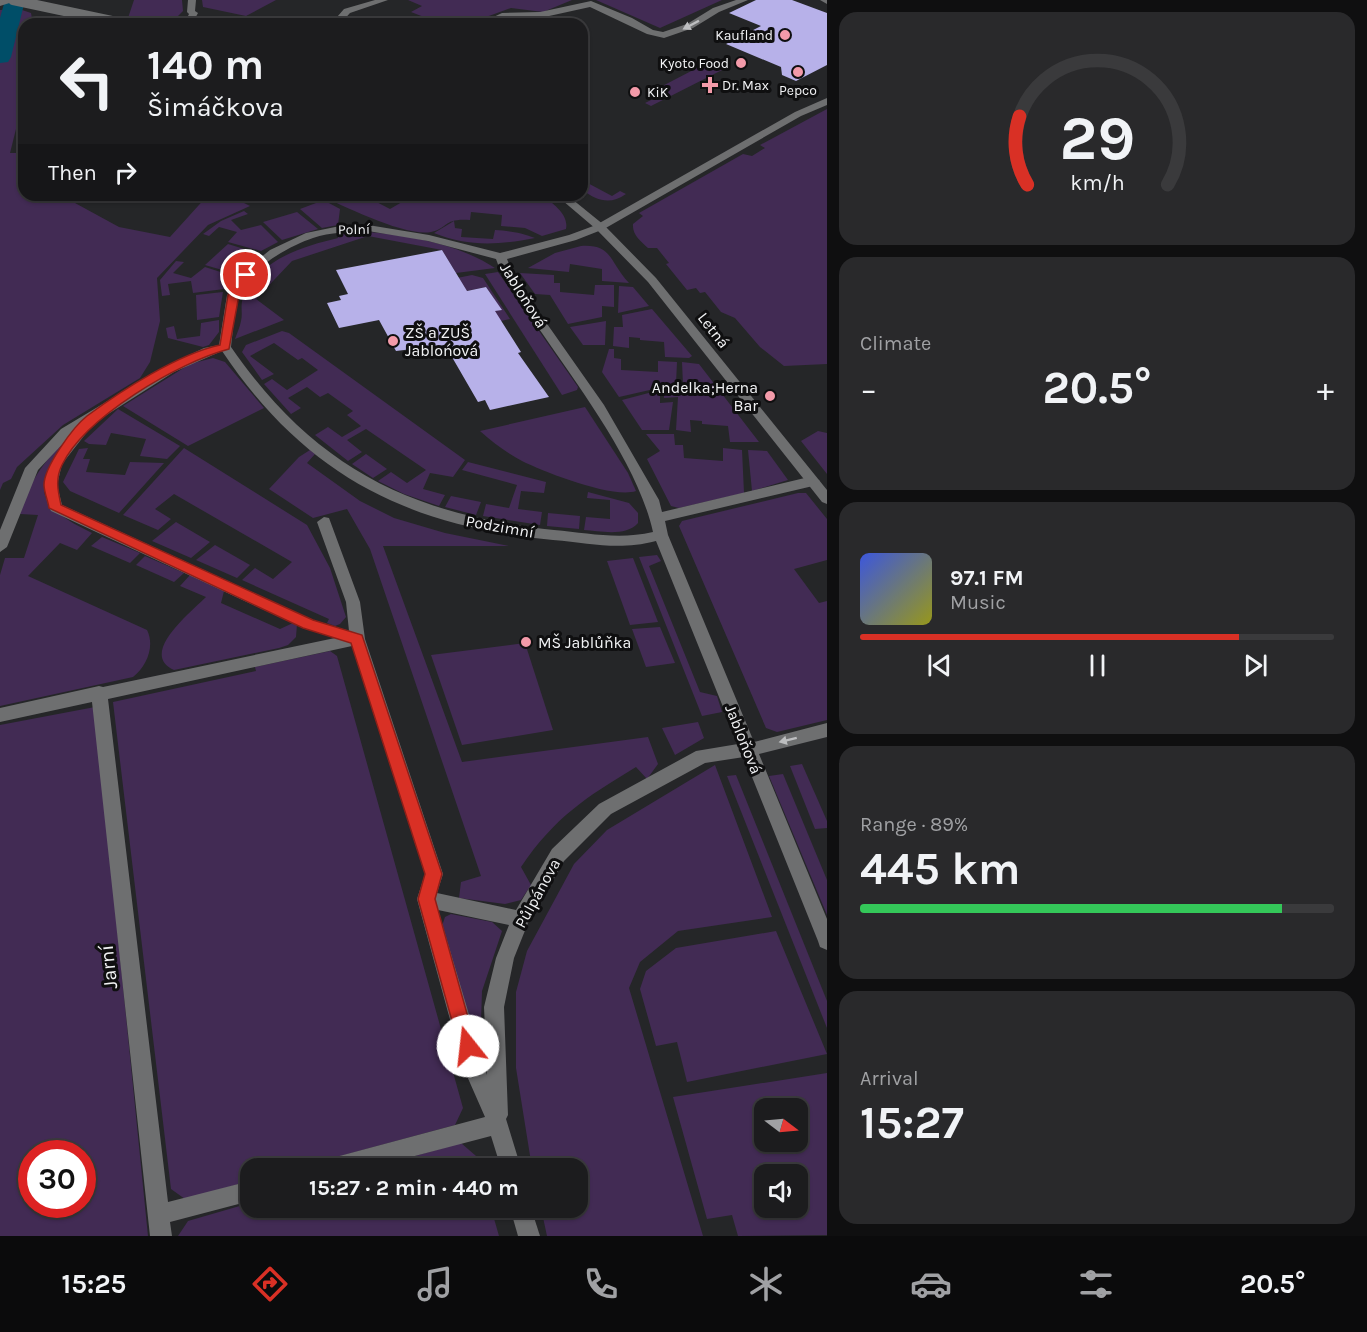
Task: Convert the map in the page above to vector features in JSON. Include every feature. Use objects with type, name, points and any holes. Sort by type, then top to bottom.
[{"type":"street","points":[[0,3],[14,0],[98,18]]},
{"type":"street","points":[[191,18],[194,13],[191,12],[192,0]]},
{"type":"street","points":[[341,18],[348,11],[384,0]]},
{"type":"street","points":[[497,18],[540,15],[591,4],[629,20],[650,32],[664,35],[690,26],[716,10],[744,0]]},
{"type":"street","points":[[184,18],[191,12]]},
{"type":"street","points":[[501,257],[572,238],[600,227],[798,114],[827,101]]},
{"type":"street","name":"Letná","points":[[568,201],[600,227],[652,280],[827,499]]},
{"type":"street","name":"Polní","points":[[225,347],[233,295],[244,276],[274,252],[310,235],[340,228],[368,228],[429,238],[501,257]]},
{"type":"street","name":"Jabloňová","points":[[501,257],[505,269],[526,302],[598,405],[652,500],[657,518]]},
{"type":"street","points":[[0,547],[32,468],[66,432],[170,369],[208,351],[225,347]]},
{"type":"street","name":"Podzimní","points":[[225,347],[260,395],[304,439],[355,479],[393,499],[431,512],[514,531],[629,542],[660,536]]},
{"type":"street","points":[[89,420],[56,464],[50,485],[56,508],[308,624],[357,639]]},
{"type":"street","points":[[660,536],[657,518],[813,481]]},
{"type":"street","points":[[324,522],[352,602],[357,639],[434,874],[426,899],[473,1067],[498,1124],[508,1158]]},
{"type":"street","name":"Jabloňová","points":[[660,536],[827,942]]},
{"type":"street","points":[[0,715],[99,692],[357,639]]},
{"type":"street","name":"Jarní","points":[[99,692],[159,1226]]},
{"type":"street","name":"Půlpánova","points":[[498,1124],[494,1007],[505,958],[520,919],[558,855],[605,809],[702,756],[748,750],[827,730]]},
{"type":"street","points":[[426,899],[520,919]]},
{"type":"street","points":[[370,1158],[498,1124]]},
{"type":"street","points":[[159,1226],[240,1195]]},
{"type":"street","points":[[524,1218],[529,1236]]},
{"type":"shaded area","points":[[134,0],[182,0],[183,11],[176,18],[128,18]]},
{"type":"shaded area","points":[[202,0],[276,0],[246,16],[203,7]]},
{"type":"shaded area","points":[[408,0],[572,0],[543,12],[511,8],[484,18],[426,18],[411,12],[422,6]]},
{"type":"shaded area","points":[[596,0],[722,0],[660,28]]},
{"type":"shaded area","points":[[19,9],[31,13],[32,18],[18,18],[18,121],[10,153],[18,153],[18,201],[75,203],[119,227],[170,237],[203,201],[237,201],[250,206],[208,225],[157,278],[160,321],[150,362],[140,378],[63,425],[17,467],[11,479],[3,483],[0,490],[0,10]]},
{"type":"shaded area","points":[[702,62],[722,70],[651,106],[645,103],[657,97],[649,93],[697,68],[694,66]]},
{"type":"shaded area","points":[[827,109],[827,364],[784,366],[760,347],[735,318],[721,312],[705,292],[700,293],[696,288],[687,290],[666,264],[669,263],[657,248],[648,248],[638,238],[633,224],[643,216],[639,213],[743,154],[752,156],[765,148],[760,145]]},
{"type":"shaded area","points":[[588,183],[612,196],[620,191],[626,194],[615,200],[593,197],[588,194]]},
{"type":"shaded area","points":[[314,201],[325,201],[340,209],[338,225],[322,228],[300,209],[316,203]]},
{"type":"shaded area","points":[[333,201],[375,201],[390,209],[404,201],[549,201],[563,214],[566,229],[542,236],[525,228],[501,226],[502,215],[471,212],[470,220],[455,220],[437,230],[420,232],[391,225]]},
{"type":"shaded area","points":[[244,211],[248,214],[231,220],[241,230],[261,225],[278,242],[261,251],[228,242],[237,232],[219,227],[209,236],[203,234],[221,221]]},
{"type":"shaded area","points":[[297,212],[318,229],[282,240],[263,222]]},
{"type":"shaded area","points":[[454,221],[455,228],[462,229],[461,237],[493,239],[495,230],[515,232],[535,238],[509,242],[471,243],[434,233]]},
{"type":"shaded area","points":[[337,231],[398,235],[419,239],[460,250],[495,268],[456,273],[442,250],[368,236],[292,261],[256,299],[284,320],[235,339],[241,321],[243,298],[260,273],[271,264],[296,251],[338,238]]},
{"type":"shaded area","points":[[228,244],[257,253],[236,274],[205,265]]},
{"type":"shaded area","points":[[581,246],[591,246],[605,251],[629,283],[602,281],[602,269],[570,264],[569,272],[528,268],[555,253]]},
{"type":"shaded area","points":[[176,261],[184,262],[173,273],[191,278],[205,267],[233,276],[224,289],[193,293],[191,281],[168,284],[170,295],[162,296],[160,280]]},
{"type":"shaded area","points":[[498,272],[578,387],[577,390],[562,395],[485,274]]},
{"type":"shaded area","points":[[520,273],[554,275],[554,283],[560,283],[560,292],[594,295],[595,285],[614,285],[614,307],[602,306],[602,317],[568,324],[550,295],[535,294]]},
{"type":"shaded area","points":[[472,275],[483,278],[510,319],[474,327],[468,317],[501,309],[486,287],[456,293],[447,280]]},
{"type":"shaded area","points":[[619,286],[633,287],[649,306],[618,313]]},
{"type":"shaded area","points":[[223,292],[219,317],[197,320],[196,295]]},
{"type":"shaded area","points":[[652,309],[692,356],[689,358],[665,357],[664,342],[640,340],[640,338],[629,337],[629,348],[613,346],[614,327],[623,327],[622,315]]},
{"type":"shaded area","points":[[219,320],[219,332],[209,345],[203,347],[168,338],[166,328],[174,326],[177,339],[200,336],[201,323]]},
{"type":"shaded area","points":[[606,321],[605,345],[583,345],[570,327]]},
{"type":"shaded area","points":[[282,331],[289,333],[465,460],[453,477],[430,473],[423,489],[445,495],[439,506],[404,494],[378,481],[391,472],[407,483],[426,470],[366,429],[347,440],[362,452],[348,461],[315,435],[328,427],[342,437],[361,426],[347,415],[353,411],[328,393],[320,397],[307,387],[288,398],[301,408],[291,414],[264,384],[272,379],[287,390],[318,370],[302,358],[298,360],[274,343],[250,356],[274,374],[262,380],[242,352],[246,345]]},
{"type":"shaded area","points":[[609,349],[614,349],[614,358],[621,359],[621,370],[658,372],[658,361],[677,362],[676,384],[619,397],[602,372]]},
{"type":"shaded area","points":[[213,358],[225,362],[264,408],[188,446],[123,406],[190,364]]},
{"type":"shaded area","points":[[682,362],[699,364],[759,442],[730,442],[728,426],[702,424],[702,421],[690,420],[691,432],[676,430],[678,397],[664,398],[664,390],[683,385]]},
{"type":"shaded area","points":[[660,390],[660,403],[673,402],[669,430],[642,430],[622,400]]},
{"type":"shaded area","points":[[585,407],[628,473],[636,491],[625,492],[596,488],[546,471],[511,455],[480,431]]},
{"type":"shaded area","points":[[118,409],[180,446],[167,459],[140,456],[146,439],[111,433],[106,445],[89,444],[84,441]]},
{"type":"shaded area","points":[[818,431],[827,433],[827,474],[801,441]]},
{"type":"shaded area","points":[[71,434],[50,468],[44,492],[49,503],[58,512],[92,533],[77,550],[60,543],[28,576],[147,630],[150,649],[146,662],[133,677],[0,706],[0,575],[5,558],[24,558],[38,515],[20,514],[24,502],[40,470]]},
{"type":"shaded area","points":[[646,434],[674,434],[675,445],[683,445],[684,458],[723,461],[723,448],[742,450],[744,493],[679,508],[671,506],[647,459],[660,451]]},
{"type":"shaded area","points":[[88,448],[83,459],[90,459],[86,472],[125,475],[130,462],[164,463],[119,513],[70,491],[63,482],[79,449]]},
{"type":"shaded area","points":[[184,448],[307,525],[330,568],[346,617],[340,624],[335,626],[327,623],[329,619],[242,580],[255,568],[273,579],[292,562],[174,494],[155,509],[171,519],[158,530],[123,515]]},
{"type":"shaded area","points":[[310,450],[315,454],[307,463],[360,501],[394,518],[445,533],[509,546],[383,546],[462,762],[648,737],[658,764],[647,779],[636,767],[586,799],[559,822],[521,867],[531,885],[521,900],[505,904],[459,898],[461,882],[481,876],[370,549],[347,509],[313,518],[269,489],[299,457]]},
{"type":"shaded area","points":[[748,450],[767,451],[788,480],[752,491]]},
{"type":"shaded area","points":[[366,454],[387,469],[373,478],[352,464]]},
{"type":"shaded area","points":[[468,462],[546,482],[544,493],[521,491],[518,509],[542,512],[540,525],[483,516],[486,504],[509,508],[517,485],[462,470]]},
{"type":"shaded area","points":[[588,492],[629,503],[638,513],[638,523],[620,532],[584,530],[586,517],[610,519],[610,500],[587,498]]},
{"type":"shaded area","points":[[806,493],[827,519],[827,560],[794,569],[819,603],[827,601],[827,720],[777,732],[766,728],[679,526],[682,521]]},
{"type":"shaded area","points":[[451,496],[481,502],[476,515],[445,507]]},
{"type":"shaded area","points":[[548,513],[580,516],[579,529],[547,526]]},
{"type":"shaded area","points":[[176,522],[210,542],[191,558],[152,541]]},
{"type":"shaded area","points":[[102,537],[140,553],[130,563],[91,546]]},
{"type":"shaded area","points":[[215,545],[250,565],[237,578],[196,560]]},
{"type":"shaded area","points":[[657,555],[661,561],[649,566],[700,692],[717,696],[722,712],[702,716],[639,557]]},
{"type":"shaded area","points":[[145,556],[184,573],[174,582],[136,565]]},
{"type":"shaded area","points":[[633,558],[658,622],[630,625],[607,561]]},
{"type":"shaded area","points":[[190,575],[224,591],[221,603],[280,629],[293,623],[297,624],[296,637],[288,645],[279,648],[174,670],[164,663],[162,654],[164,644],[180,622],[206,597],[180,586]]},
{"type":"shaded area","points":[[660,627],[675,663],[646,667],[632,629]]},
{"type":"shaded area","points":[[525,643],[553,730],[462,745],[431,655]]},
{"type":"shaded area","points":[[330,651],[337,656],[463,1108],[455,1125],[333,1158],[240,1158],[240,1184],[185,1199],[171,1189],[113,702],[256,671],[255,667]]},
{"type":"shaded area","points":[[95,707],[148,1236],[0,1236],[0,725]]},
{"type":"shaded area","points":[[698,722],[704,738],[675,755],[662,728]]},
{"type":"shaded area","points":[[802,764],[827,821],[827,828],[815,829],[790,766]]},
{"type":"shaded area","points":[[715,765],[772,917],[678,931],[640,962],[629,988],[703,1236],[547,1236],[543,1218],[588,1218],[588,1158],[530,1158],[516,1068],[516,992],[527,951],[574,864],[607,830]]},
{"type":"shaded area","points":[[783,774],[827,880],[827,915],[769,776]]},
{"type":"shaded area","points":[[736,775],[827,1001],[827,1028],[727,776]]},
{"type":"shaded area","points":[[451,914],[492,922],[502,931],[482,991],[480,1053],[442,926],[445,917]]},
{"type":"shaded area","points":[[776,931],[827,1054],[687,1082],[677,1042],[656,1046],[640,989],[646,971],[676,948]]},
{"type":"shaded area","points":[[827,1073],[827,1235],[738,1236],[732,1215],[707,1219],[673,1097]]},
{"type":"shaded area","points":[[461,1143],[477,1158],[408,1158]]},
{"type":"shaded area","points":[[240,1206],[240,1218],[494,1218],[499,1236],[178,1236],[188,1221]]},
{"type":"building","name":"Kaufland","points":[[756,0],[792,0],[827,13],[827,65],[796,81],[782,75],[781,67],[726,44],[761,26],[729,13]]},
{"type":"building","points":[[442,250],[467,291],[486,287],[502,310],[495,311],[521,352],[518,353],[549,397],[490,410],[485,400],[478,402],[445,345],[396,351],[379,320],[339,328],[327,303],[341,300],[339,296],[348,294],[336,270]]},
{"type":"waterway","points":[[0,57],[15,0]]},
{"type":"place","name":"Kaufland","points":[[785,35]]},
{"type":"place","name":"Kyoto Food","points":[[741,63]]},
{"type":"place","name":"Pepco","points":[[798,72]]},
{"type":"place","name":"Dr. Max","points":[[710,85]]},
{"type":"place","name":"KiK","points":[[635,92]]},
{"type":"place","name":"ZŠ a ZUŠ Jablońová","points":[[393,341]]},
{"type":"place","name":"Andelka;Herna Bar","points":[[770,396]]},
{"type":"place","name":"MŠ Jablůňka","points":[[526,642]]},
{"type":"route","points":[[246,275],[233,295],[225,347],[208,351],[170,369],[89,420],[56,464],[50,485],[56,508],[106,529],[308,624],[357,639],[434,874],[426,899],[468,1046]]}]
